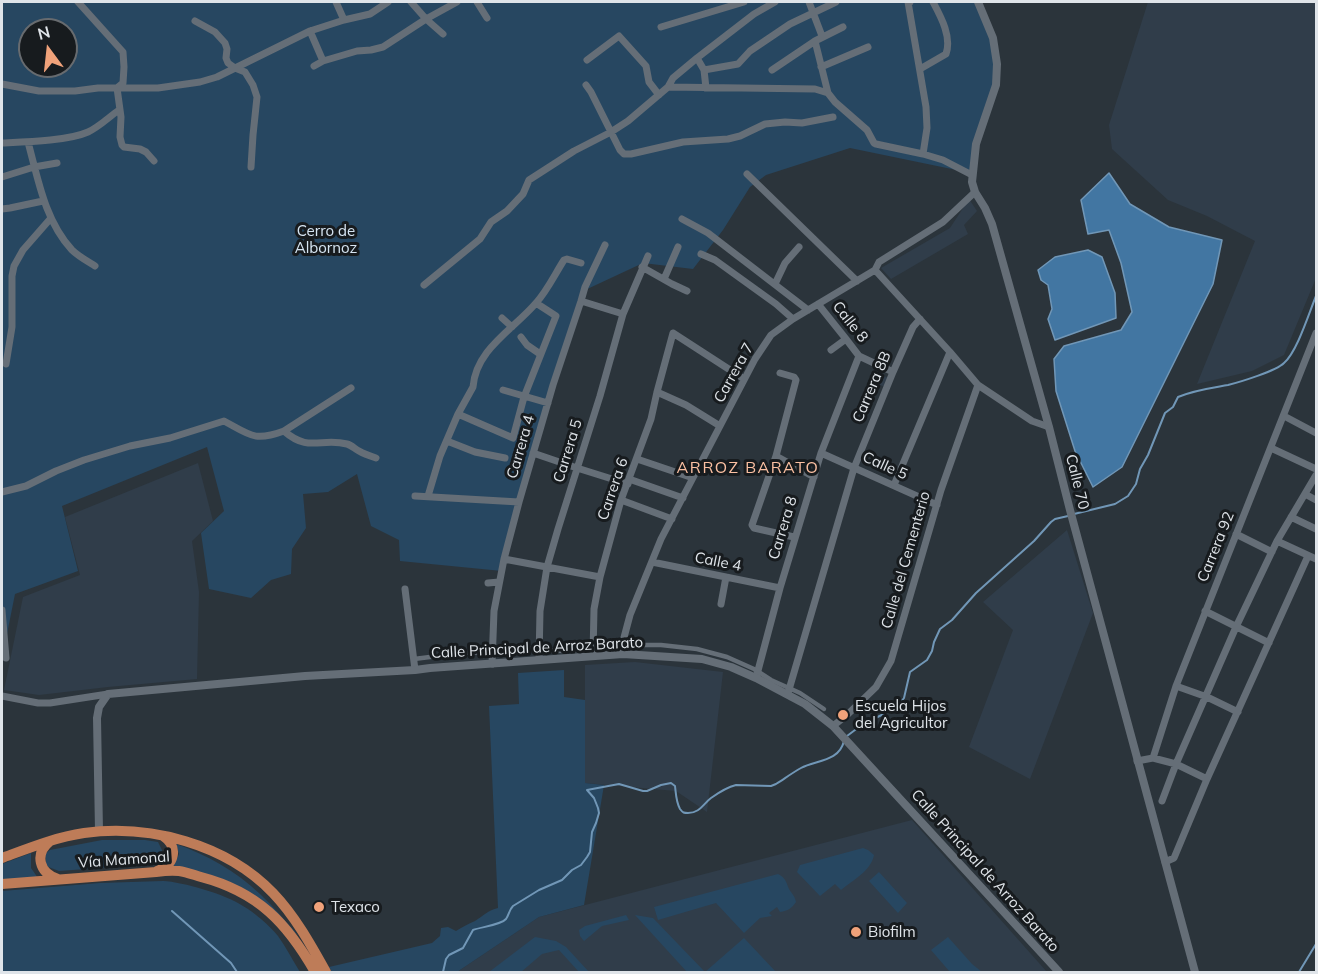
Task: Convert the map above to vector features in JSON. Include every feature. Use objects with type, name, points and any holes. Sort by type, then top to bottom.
[{"type":"main road","name":"Vía Mamonal","points":[[2,858],[50,841],[99,831],[163,836],[195,844],[232,861],[273,893],[301,931],[326,972]]},
{"type":"main road","points":[[156,872],[167,867],[173,856],[172,844],[163,836]]},
{"type":"main road","points":[[50,841],[42,849],[41,865],[48,874],[58,879]]},
{"type":"main road","name":"Vía Mamonal","points":[[2,884],[178,871],[212,880],[234,888],[267,909],[296,941],[315,972]]},
{"type":"street","points":[[78,2],[123,52],[123,83],[117,88]]},
{"type":"street","points":[[336,2],[344,20]]},
{"type":"street","points":[[2,84],[39,91],[158,88],[200,82],[235,68],[310,31],[370,14],[388,2]]},
{"type":"street","points":[[411,2],[443,34]]},
{"type":"street","points":[[314,66],[357,51],[383,47],[457,2]]},
{"type":"street","points":[[477,2],[487,18]]},
{"type":"street","points":[[660,27],[744,2]]},
{"type":"street","points":[[424,285],[480,239],[491,222],[507,212],[523,194],[529,180],[574,151],[628,121],[668,87],[673,78],[754,14],[775,2]]},
{"type":"street","points":[[809,2],[822,36]]},
{"type":"street","points":[[704,70],[738,64],[750,51],[790,24],[836,2]]},
{"type":"street","points":[[910,2],[908,2],[927,118],[924,154]]},
{"type":"street","points":[[920,69],[946,54],[949,47],[944,25],[933,2]]},
{"type":"street","name":"Calle 70","points":[[978,2],[993,38],[997,64],[996,84],[976,144],[972,182],[975,192],[989,215],[1049,427],[1195,972]]},
{"type":"street","points":[[195,21],[215,32],[225,43],[227,61],[235,68],[245,72],[253,85],[257,97],[251,167]]},
{"type":"street","points":[[772,70],[815,40],[843,27]]},
{"type":"street","points":[[310,31],[323,61]]},
{"type":"street","points":[[587,60],[619,36],[646,66],[649,82],[659,94]]},
{"type":"street","points":[[815,40],[828,93],[867,130],[874,143],[943,160],[972,176]]},
{"type":"street","points":[[821,67],[868,47]]},
{"type":"street","points":[[698,58],[704,70],[706,88]]},
{"type":"street","points":[[586,85],[624,154],[682,142],[728,139],[772,123],[802,123],[833,117]]},
{"type":"street","points":[[668,87],[815,89],[828,93]]},
{"type":"street","points":[[117,88],[122,145],[140,149],[154,161]]},
{"type":"street","points":[[2,143],[76,136],[89,132],[119,110]]},
{"type":"street","points":[[27,142],[43,201],[51,218],[73,252],[95,266]]},
{"type":"street","points":[[2,177],[57,163]]},
{"type":"street","points":[[747,174],[857,281]]},
{"type":"street","name":"Carrera 7","points":[[622,650],[630,615],[661,539],[744,379],[771,335],[793,319],[875,270],[879,262],[943,222],[975,192]]},
{"type":"street","points":[[2,209],[43,201]]},
{"type":"street","points":[[6,364],[12,327],[14,266],[23,250],[51,218]]},
{"type":"street","points":[[682,219],[708,233],[808,310]]},
{"type":"street","name":"Carrera 4","points":[[492,664],[494,611],[504,559],[519,502],[580,301],[605,245]]},
{"type":"street","points":[[664,279],[678,247]]},
{"type":"street","points":[[775,284],[785,263],[798,247]]},
{"type":"street","points":[[701,254],[715,260],[793,319]]},
{"type":"street","name":"Carrera 5","points":[[539,660],[540,611],[547,567],[623,314],[648,256]]},
{"type":"street","points":[[428,496],[440,456],[458,414],[473,387],[484,354],[536,303],[564,260],[581,263]]},
{"type":"street","points":[[642,267],[687,291]]},
{"type":"street","points":[[875,270],[978,385],[1032,421],[1049,427]]},
{"type":"street","points":[[580,301],[623,314]]},
{"type":"street","points":[[458,414],[513,438],[524,397],[556,316],[536,303]]},
{"type":"street","name":"Calle 8","points":[[818,304],[858,356],[892,372]]},
{"type":"street","points":[[502,318],[512,327]]},
{"type":"street","name":"Carrera 8B","points":[[789,690],[854,468],[892,372],[913,327],[920,319]]},
{"type":"street","name":"Carrera 6","points":[[593,652],[594,609],[600,577],[621,500],[651,419],[672,333],[744,379]]},
{"type":"street","name":"Carrera 92","points":[[1153,758],[1176,686],[1317,333]]},
{"type":"street","points":[[521,337],[527,345],[540,354]]},
{"type":"street","points":[[831,350],[846,339]]},
{"type":"street","points":[[894,485],[950,352]]},
{"type":"street","name":"Carrera 8","points":[[757,675],[794,537],[821,453],[858,356]]},
{"type":"street","points":[[780,373],[794,377],[796,380],[776,456],[752,526],[794,537]]},
{"type":"street","name":"Calle del Cementerio","points":[[833,726],[849,714],[876,687],[891,661],[952,454],[978,385]]},
{"type":"street","points":[[2,492],[26,486],[84,460],[170,438],[213,423],[224,421],[256,437],[274,435],[351,388]]},
{"type":"street","points":[[503,390],[548,403]]},
{"type":"street","points":[[657,392],[686,405],[720,426]]},
{"type":"street","points":[[1284,416],[1317,433]]},
{"type":"street","points":[[284,431],[302,443],[350,444],[360,452],[376,458]]},
{"type":"street","points":[[447,441],[475,452],[505,458]]},
{"type":"street","points":[[1271,448],[1317,470]]},
{"type":"street","points":[[533,453],[683,498]]},
{"type":"street","name":"Calle 5","points":[[821,453],[937,505]]},
{"type":"street","points":[[776,456],[814,477]]},
{"type":"street","points":[[637,459],[693,478]]},
{"type":"street","points":[[1162,801],[1236,627],[1277,541],[1317,475]]},
{"type":"street","points":[[1305,494],[1317,500]]},
{"type":"street","points":[[415,496],[519,502]]},
{"type":"street","points":[[621,500],[672,519]]},
{"type":"street","points":[[1291,517],[1317,529]]},
{"type":"street","points":[[1236,534],[1272,552]]},
{"type":"street","points":[[1277,541],[1317,559]]},
{"type":"street","points":[[1165,862],[1174,858],[1207,779],[1308,556]]},
{"type":"street","points":[[504,559],[600,577]]},
{"type":"street","name":"Calle 4","points":[[652,562],[780,588]]},
{"type":"street","points":[[721,604],[726,577]]},
{"type":"street","points":[[488,583],[499,582]]},
{"type":"street","points":[[405,589],[415,670]]},
{"type":"street","points":[[2,610],[6,658]]},
{"type":"street","points":[[1205,611],[1269,643]]},
{"type":"street","points":[[414,659],[462,653],[510,653],[534,648],[593,652]]},
{"type":"street","name":"Calle Principal de Arroz Barato","points":[[2,696],[38,703],[108,694],[305,676],[492,664],[622,650],[702,659],[757,675],[789,690],[833,726],[1059,972]]},
{"type":"street","points":[[1176,686],[1207,697],[1238,712]]},
{"type":"street","points":[[789,690],[824,709]]},
{"type":"street","points":[[99,831],[97,718],[99,707],[108,694]]},
{"type":"street","points":[[1137,761],[1153,758],[1176,764],[1207,779]]},
{"type":"shaded area","points":[[1148,2],[1316,2],[1316,278],[1284,355],[1252,371],[1197,384],[1255,241],[1207,216],[1168,200],[1112,149],[1109,125]]},
{"type":"shaded area","points":[[1109,173],[1130,204],[1169,227],[1222,240],[1213,284],[1122,467],[1093,487],[1075,451],[1056,391],[1054,359],[1064,346],[1121,330],[1132,312],[1121,263],[1109,230],[1088,234],[1081,200]]},
{"type":"shaded area","points":[[969,199],[977,211],[964,225],[968,234],[891,279],[881,268],[950,228]]},
{"type":"shaded area","points":[[1088,250],[1102,257],[1115,293],[1116,318],[1055,340],[1048,319],[1052,309],[1048,285],[1041,280],[1038,270],[1055,257]]},
{"type":"shaded area","points":[[874,372],[889,378],[885,387],[870,381]]},
{"type":"shaded area","points":[[198,463],[213,521],[192,541],[199,592],[197,679],[39,695],[4,690],[23,597],[80,575],[65,517]]},
{"type":"shaded area","points":[[1067,530],[1093,613],[1030,779],[969,747],[1013,630],[983,602]]},
{"type":"shaded area","points":[[635,662],[723,672],[707,812],[676,791],[585,783],[585,665]]},
{"type":"shaded area","points":[[912,820],[1047,972],[457,972],[539,917]]},
{"type":"green space","name":"Cerro de Albornoz","points":[[2,2],[978,2],[987,19],[995,64],[994,85],[971,173],[850,148],[766,175],[750,187],[723,230],[693,269],[643,263],[583,291],[502,571],[400,561],[399,540],[371,526],[357,474],[328,492],[303,494],[306,528],[292,549],[291,574],[271,580],[251,598],[209,589],[201,533],[224,511],[207,447],[62,506],[78,571],[15,594],[2,659]]},
{"type":"green space","points":[[564,670],[564,697],[585,700],[585,783],[604,785],[584,905],[539,917],[457,972],[332,972],[329,967],[432,943],[440,936],[441,928],[448,927],[456,931],[498,908],[489,706],[519,704],[518,673]]},
{"type":"green space","points":[[102,840],[158,842],[162,850],[161,859],[154,864],[59,871],[46,866],[45,854],[50,850]]},
{"type":"green space","points":[[176,844],[199,853],[241,878],[265,899],[298,935],[255,898],[172,869],[179,854]]},
{"type":"green space","points":[[863,848],[874,855],[872,861],[861,875],[841,890],[835,884],[820,896],[797,872],[800,865]]},
{"type":"green space","points":[[31,853],[31,868],[38,878],[2,881],[2,864]]},
{"type":"green space","points":[[879,872],[907,903],[898,913],[869,881]]},
{"type":"green space","points":[[778,874],[785,880],[796,902],[783,912],[780,912],[777,907],[769,913],[772,916],[760,918],[744,933],[716,903],[658,920],[654,907]]},
{"type":"green space","points":[[163,881],[204,889],[248,909],[278,936],[300,972],[2,972],[2,891],[100,883]]},
{"type":"green space","points":[[626,915],[629,920],[602,926],[584,941],[580,936],[579,930],[585,926]]},
{"type":"green space","points":[[635,915],[653,918],[705,972],[687,972]]},
{"type":"green space","points":[[535,937],[556,941],[566,947],[589,972],[579,972],[559,950],[542,954],[521,972],[489,972]]},
{"type":"green space","points":[[948,937],[982,972],[950,972],[931,950]]},
{"type":"green space","points":[[744,938],[776,972],[705,972]]},
{"type":"waterway","points":[[1074,514],[1115,504],[1128,496],[1136,484],[1140,469],[1165,413],[1173,407],[1178,397],[1249,379],[1284,363],[1298,341],[1316,296]]},
{"type":"waterway","points":[[847,736],[901,702],[910,672],[927,660],[940,629],[1034,541],[1051,522],[1068,516]]},
{"type":"waterway","points":[[443,972],[446,959],[463,948],[473,930],[503,921],[513,906],[539,890],[562,880],[581,865],[590,852],[592,832],[599,813],[594,798],[587,790],[619,784],[647,791],[671,783],[675,786],[680,809],[685,813],[692,813],[717,794],[733,786],[776,784],[807,765],[832,757],[844,741]]},
{"type":"waterway","points":[[172,911],[231,963],[237,972]]},
{"type":"waterway","points":[[1299,972],[1316,944]]},
{"type":"place","name":"Escuela Hijos del Agricultor","points":[[843,715]]},
{"type":"place","name":"Texaco","points":[[319,907]]},
{"type":"place","name":"Biofilm","points":[[856,932]]},
{"type":"district","name":"ARROZ BARATO","points":[[748,468]]}]
